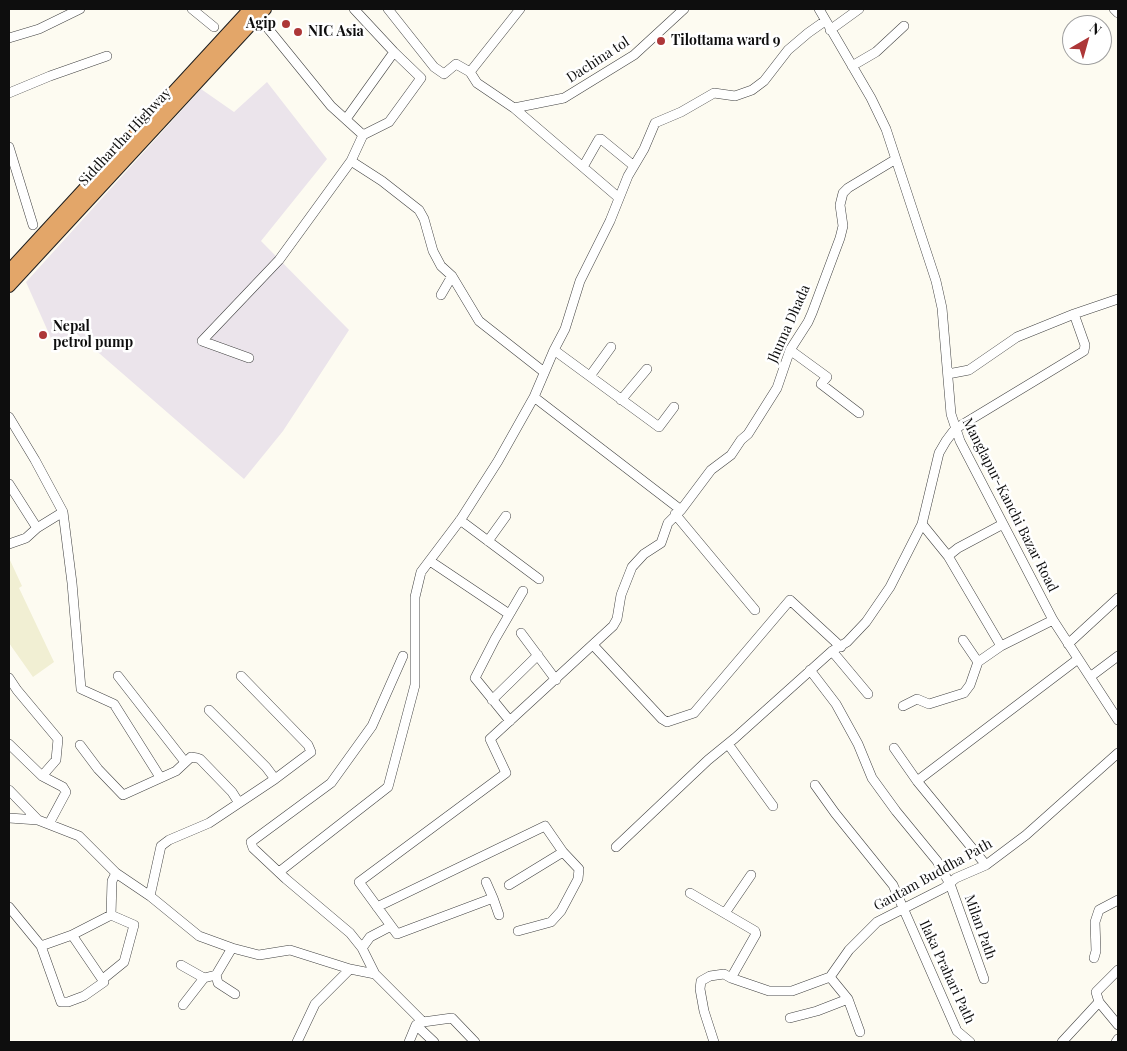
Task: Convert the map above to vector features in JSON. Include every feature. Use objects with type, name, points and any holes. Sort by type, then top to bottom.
[{"type":"highway","name":"Siddhartha Highway","points":[[9,271],[250,9]]},
{"type":"highway","name":"Siddhartha Highway","points":[[9,286],[265,9]]},
{"type":"street","points":[[9,38],[39,28],[80,9]]},
{"type":"street","points":[[192,9],[214,27]]},
{"type":"street","points":[[249,358],[202,341],[280,260],[351,161],[363,135],[389,122],[421,78],[354,9]]},
{"type":"street","points":[[388,9],[434,67],[444,74],[456,64],[470,72],[477,83],[514,108],[619,198]]},
{"type":"street","points":[[470,72],[520,9]]},
{"type":"street","name":"Dachina tol","points":[[514,108],[564,98],[634,54],[684,9]]},
{"type":"street","name":"Manglapur-Kanchi Bazar Road","points":[[819,9],[886,129],[940,293],[951,414],[955,430],[1053,620],[1118,720]]},
{"type":"street","points":[[279,872],[388,786],[416,685],[415,597],[421,572],[460,520],[498,461],[534,397],[565,329],[580,281],[655,123],[680,112],[714,93],[735,96],[752,90],[764,81],[788,50],[808,33],[828,26],[859,9]]},
{"type":"street","points":[[1114,9],[1118,13]]},
{"type":"street","points":[[266,26],[331,106],[363,135]]},
{"type":"street","points":[[852,66],[876,52],[904,26]]},
{"type":"street","points":[[346,119],[394,52]]},
{"type":"street","points":[[9,93],[107,56]]},
{"type":"street","points":[[584,167],[599,139],[634,166]]},
{"type":"street","points":[[9,147],[33,225]]},
{"type":"street","name":"Jhuma Dhada","points":[[377,907],[359,882],[506,773],[490,738],[556,680],[613,626],[617,619],[621,595],[632,567],[644,554],[661,543],[668,523],[711,470],[731,455],[741,440],[748,434],[776,388],[790,350],[808,322],[840,238],[843,226],[840,205],[843,194],[848,188],[896,159]]},
{"type":"street","points":[[351,161],[390,187],[419,210],[424,219],[433,251],[441,266],[452,276],[479,321],[544,372]]},
{"type":"street","points":[[441,295],[452,276]]},
{"type":"street","points":[[948,374],[969,370],[1017,337],[1118,299]]},
{"type":"street","points":[[616,847],[708,760],[866,622],[881,601],[922,524],[939,454],[955,430],[1084,351],[1085,345],[1074,314]]},
{"type":"street","points":[[590,376],[611,347]]},
{"type":"street","points":[[554,350],[659,427],[674,407]]},
{"type":"street","points":[[790,350],[826,377],[821,384],[860,413]]},
{"type":"street","points":[[621,400],[647,369]]},
{"type":"street","points":[[534,397],[678,512],[755,610]]},
{"type":"street","points":[[9,417],[63,512],[72,582],[81,689],[114,704],[160,777]]},
{"type":"street","points":[[9,484],[37,528]]},
{"type":"street","points":[[9,544],[26,538],[37,528],[63,512]]},
{"type":"street","points":[[488,540],[506,516]]},
{"type":"street","points":[[460,520],[539,579]]},
{"type":"street","points":[[922,524],[948,556],[1001,646]]},
{"type":"street","points":[[948,556],[958,548],[1003,524]]},
{"type":"street","points":[[430,561],[510,614]]},
{"type":"street","points":[[510,721],[474,678],[523,591]]},
{"type":"street","points":[[1068,644],[1118,598]]},
{"type":"street","points":[[593,645],[662,719],[667,722],[694,712],[790,600],[837,649],[868,694]]},
{"type":"street","points":[[903,706],[917,699],[929,704],[964,693],[970,685],[978,662],[1001,646],[1053,620]]},
{"type":"street","points":[[521,633],[556,680]]},
{"type":"street","points":[[964,640],[978,662]]},
{"type":"street","points":[[492,700],[538,655]]},
{"type":"street","points":[[403,656],[372,726],[331,783],[251,842],[253,848],[279,872],[350,933],[362,948],[374,974],[434,1042]]},
{"type":"street","points":[[1090,677],[1118,656]]},
{"type":"street","points":[[917,781],[1078,659]]},
{"type":"street","name":"Milan Path","points":[[810,670],[836,704],[858,744],[872,778],[937,861],[950,884],[984,979]]},
{"type":"street","points":[[118,676],[185,762]]},
{"type":"street","points":[[150,896],[161,846],[169,840],[209,823],[275,779],[310,752],[308,745],[241,676]]},
{"type":"street","points":[[9,678],[58,739],[56,760],[42,776]]},
{"type":"street","points":[[209,710],[266,767],[275,779]]},
{"type":"street","points":[[9,744],[42,776],[63,787],[66,792],[51,820],[51,825]]},
{"type":"street","points":[[728,744],[773,806]]},
{"type":"street","points":[[80,745],[98,769],[123,795],[176,770],[190,757],[200,759],[232,792],[239,803]]},
{"type":"street","points":[[894,748],[917,781],[986,865]]},
{"type":"street","name":"Gautam Buddha Path","points":[[830,977],[849,950],[877,922],[950,884],[956,878],[986,865],[1026,836],[1118,753]]},
{"type":"street","name":"Ilaka Prahari Path","points":[[815,785],[893,885],[957,1032],[970,1042]]},
{"type":"street","points":[[9,790],[38,820]]},
{"type":"street","points":[[9,818],[38,820],[79,836],[116,873],[150,896],[199,936],[232,948],[259,954],[290,950],[350,969],[374,974]]},
{"type":"street","points":[[493,898],[397,934],[377,907],[544,826],[579,870],[578,879],[561,911],[551,922],[518,931]]},
{"type":"street","points":[[509,885],[563,852]]},
{"type":"street","points":[[111,915],[112,881],[116,873]]},
{"type":"street","points":[[725,912],[751,875]]},
{"type":"street","points":[[486,882],[499,915]]},
{"type":"street","points":[[690,893],[754,929],[756,934],[731,978]]},
{"type":"street","points":[[1094,958],[1096,950],[1095,922],[1099,910],[1118,900]]},
{"type":"street","points":[[9,907],[41,946],[60,1002],[68,1002],[84,996],[104,982],[103,979],[124,962],[134,925],[111,915]]},
{"type":"street","points":[[41,946],[72,935],[111,915]]},
{"type":"street","points":[[362,948],[370,937],[390,926]]},
{"type":"street","points":[[72,935],[103,979]]},
{"type":"street","points":[[183,1005],[204,978],[216,975],[232,948]]},
{"type":"street","points":[[181,965],[204,978]]},
{"type":"street","points":[[297,1042],[315,1004],[350,969]]},
{"type":"street","points":[[1118,970],[1096,992],[1099,1002],[1118,1024]]},
{"type":"street","points":[[714,1042],[704,1011],[700,989],[701,981],[710,976],[724,974],[769,991],[792,991],[830,977],[848,999],[860,1032]]},
{"type":"street","points":[[216,975],[218,982],[235,994]]},
{"type":"street","points":[[790,1018],[848,999]]},
{"type":"street","points":[[1062,1042],[1099,1002]]},
{"type":"street","points":[[408,1042],[420,1024],[452,1018],[475,1042]]},
{"type":"shaded area","points":[[267,82],[327,159],[261,241],[349,330],[283,431],[244,479],[77,334],[54,345],[26,282],[201,89],[234,112]]},
{"type":"shaded area","points":[[9,558],[22,586],[19,588],[54,662],[33,677],[9,643]]},
{"type":"place","name":"Agip","points":[[286,24]]},
{"type":"place","name":"NIC Asia","points":[[298,32]]},
{"type":"place","name":"Tilottama ward 9","points":[[661,41]]},
{"type":"place","name":"Nepal petrol pump","points":[[43,335]]}]
